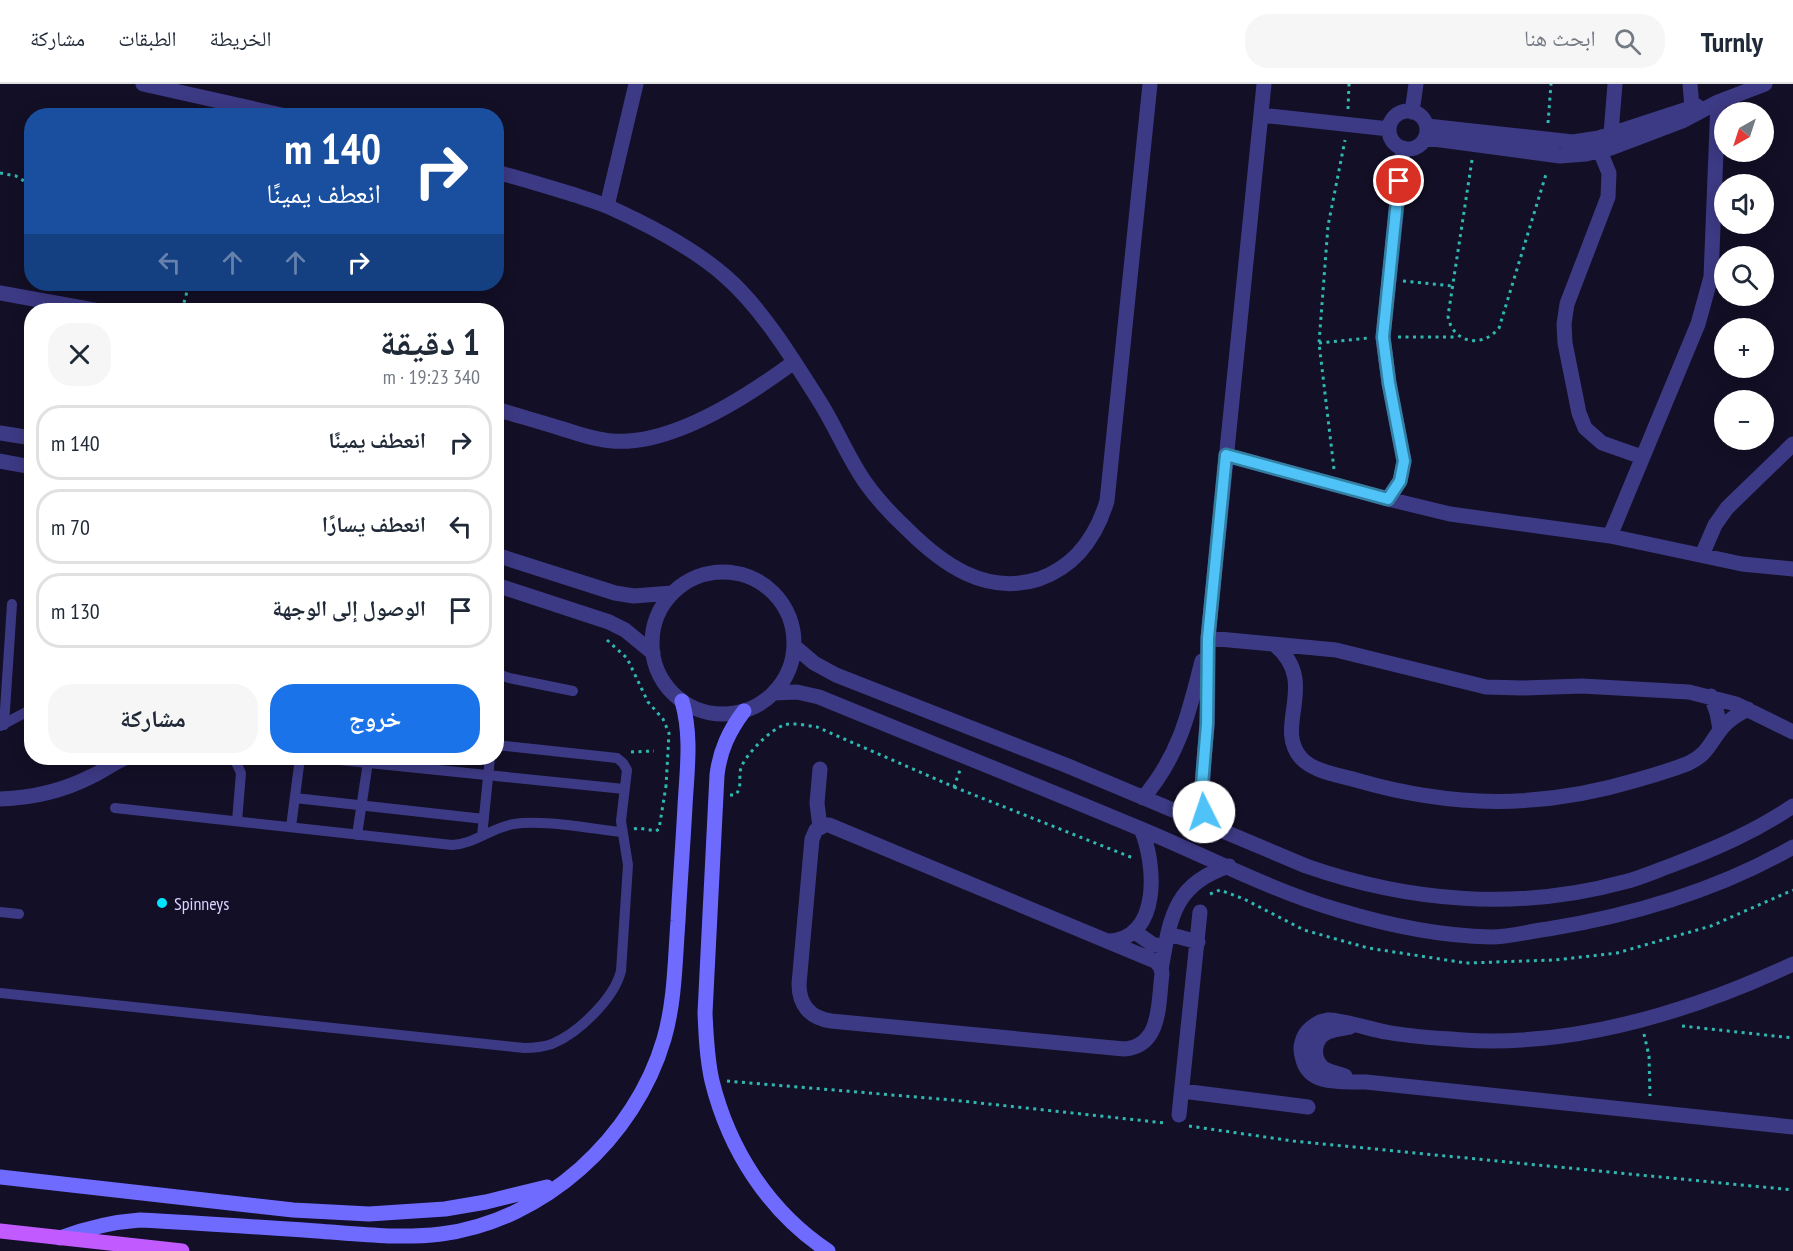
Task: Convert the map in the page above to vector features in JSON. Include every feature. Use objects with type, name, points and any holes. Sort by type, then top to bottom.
[{"type":"main road","points":[[0,1231],[182,1251]]},
{"type":"street","points":[[143,84],[250,108]]},
{"type":"street","points":[[608,206],[636,84]]},
{"type":"street","points":[[504,174],[608,206],[702,258],[726,277],[748,299],[794,362],[820,401],[865,481],[899,522],[954,569],[972,578],[1012,584],[1032,581],[1068,565],[1092,536],[1107,501],[1150,84]]},
{"type":"street","points":[[1208,825],[1202,799],[1207,724],[1208,638],[1264,84]]},
{"type":"street","points":[[1412,112],[1416,84]]},
{"type":"street","points":[[1611,134],[1615,84]]},
{"type":"street","points":[[1690,84],[1692,107]]},
{"type":"street","points":[[1718,102],[1765,84]]},
{"type":"street","points":[[1426,132],[1474,144],[1549,147],[1566,142],[1586,141],[1692,107],[1714,103]]},
{"type":"street","points":[[1426,132],[1549,147],[1573,156],[1600,151],[1682,121],[1714,104]]},
{"type":"street","points":[[1405,111],[1421,116],[1426,132],[1416,147],[1403,148],[1393,141],[1389,129],[1394,117],[1405,111]]},
{"type":"street","points":[[1261,115],[1389,129]]},
{"type":"street","points":[[1388,499],[1400,481],[1404,461],[1383,349],[1403,148]]},
{"type":"street","points":[[1600,151],[1609,173],[1608,197],[1567,304],[1564,324],[1565,343],[1579,413],[1585,428],[1602,443],[1642,457]]},
{"type":"street","points":[[1610,536],[1698,324],[1708,293],[1711,277],[1716,162]]},
{"type":"street","points":[[0,293],[55,303]]},
{"type":"street","points":[[504,411],[595,438],[618,441],[641,440],[686,425],[714,412],[769,380],[794,362]]},
{"type":"street","points":[[0,433],[24,437]]},
{"type":"street","points":[[1702,555],[1715,525],[1727,508],[1793,444]]},
{"type":"street","points":[[1226,455],[1388,499],[1461,516],[1610,536],[1742,564],[1790,570]]},
{"type":"street","points":[[0,462],[24,466]]},
{"type":"street","points":[[504,558],[615,593],[653,596],[672,593]]},
{"type":"street","points":[[728,572],[758,581],[781,602],[789,616],[794,646],[789,671],[774,693],[744,711],[731,714],[712,713],[682,701],[663,680],[656,667],[653,653],[654,627],[658,615],[672,593],[684,584],[698,577],[728,572]]},
{"type":"street","points":[[504,588],[609,622],[625,630],[653,653]]},
{"type":"street","points":[[1208,638],[1355,654],[1486,687],[1592,686],[1677,691],[1711,696],[1748,709],[1793,732]]},
{"type":"street","points":[[1143,798],[1161,775],[1176,749],[1191,706],[1208,638]]},
{"type":"street","points":[[1275,645],[1287,657],[1295,672],[1297,688],[1292,736],[1297,752],[1307,764],[1402,792],[1455,801],[1500,803],[1536,801],[1589,793],[1634,781],[1695,760],[1710,747],[1720,729],[1733,717],[1748,709]]},
{"type":"street","points":[[794,646],[814,663],[836,675],[1057,762],[1306,866],[1366,885],[1428,896],[1492,900],[1560,895],[1626,882],[1715,849],[1746,834],[1793,806]]},
{"type":"street","points":[[774,693],[797,692],[819,697],[1141,829],[1306,900],[1365,918],[1429,931],[1494,937],[1596,921],[1662,903],[1748,871],[1793,847]]},
{"type":"street","points":[[1711,696],[1720,729]]},
{"type":"street","points":[[60,1238],[86,1228],[112,1222],[140,1220],[399,1237],[443,1233],[486,1223],[527,1206],[564,1182],[597,1153],[626,1119],[648,1081],[664,1040],[673,996],[689,743],[682,701]]},
{"type":"street","points":[[744,711],[728,735],[719,761],[705,1013],[706,1047],[721,1112],[750,1172],[793,1224],[828,1251]]},
{"type":"street","points":[[93,776],[102,765]]},
{"type":"street","points":[[0,799],[36,796],[55,791],[93,776],[112,765]]},
{"type":"street","points":[[820,769],[817,804],[820,827]]},
{"type":"street","points":[[1161,970],[1157,962],[1152,959],[830,825],[820,827],[813,834],[799,984],[802,1002],[813,1016],[831,1021],[1131,1048],[1145,1043],[1152,1033],[1167,940],[1173,914],[1183,895],[1204,877],[1229,866]]},
{"type":"street","points":[[1109,941],[1118,941],[1135,932],[1145,916],[1152,868],[1141,829]]},
{"type":"street","points":[[1177,1121],[1200,912]]},
{"type":"street","points":[[1135,932],[1152,944],[1167,940],[1198,942]]},
{"type":"street","points":[[1793,964],[1734,990],[1638,1020],[1582,1034],[1501,1040],[1427,1037],[1389,1033],[1327,1020],[1314,1026],[1304,1036],[1302,1043],[1302,1058],[1308,1070],[1327,1081],[1366,1082],[1793,1127]]},
{"type":"street","points":[[1182,1091],[1308,1107]]},
{"type":"street","points":[[0,1177],[292,1210],[369,1214],[417,1211],[486,1202],[564,1182]]},
{"type":"lane","points":[[2,726],[12,604]]},
{"type":"lane","points":[[504,676],[573,691]]},
{"type":"lane","points":[[2,726],[24,714]]},
{"type":"lane","points":[[0,993],[524,1048],[544,1046],[570,1033],[601,1006],[618,981],[621,971],[628,876],[621,809],[627,770],[620,760],[613,758],[504,747]]},
{"type":"lane","points":[[237,765],[241,773],[237,821]]},
{"type":"lane","points":[[291,827],[299,765]]},
{"type":"lane","points":[[357,835],[368,765]]},
{"type":"lane","points":[[422,765],[624,789]]},
{"type":"lane","points":[[482,836],[489,765]]},
{"type":"lane","points":[[295,798],[484,819]]},
{"type":"lane","points":[[115,808],[452,845],[468,843],[503,826],[525,823],[622,834]]},
{"type":"lane","points":[[0,912],[19,914]]},
{"type":"path","points":[[1336,485],[1319,343],[1328,226],[1347,125],[1349,84]]},
{"type":"path","points":[[1474,144],[1448,316],[1448,322],[1455,333],[1473,342],[1488,339],[1494,334],[1501,321],[1549,147],[1551,84]]},
{"type":"path","points":[[0,173],[9,173],[24,181]]},
{"type":"path","points":[[1390,280],[1452,286]]},
{"type":"path","points":[[606,640],[627,658],[648,702],[663,720],[669,733],[666,786],[659,829],[656,831],[638,828],[622,834]]},
{"type":"path","points":[[716,794],[735,795],[739,792],[741,769],[758,745],[783,725],[817,727],[954,787],[1089,842],[1120,852],[1152,868]]},
{"type":"path","points":[[620,760],[630,752],[654,752]]},
{"type":"path","points":[[954,787],[965,757]]},
{"type":"path","points":[[666,786],[686,791]]},
{"type":"path","points":[[1658,1014],[1672,1023],[1689,1028],[1793,1038]]},
{"type":"path","points":[[1638,1020],[1645,1038],[1651,1075],[1648,1112]]},
{"type":"path","points":[[712,1080],[1177,1121],[1293,1141],[1793,1190]]},
{"type":"place","name":"Spinneys","points":[[162,903]]},
{"type":"route","points":[[1204,812],[1202,785],[1207,724],[1208,638],[1226,455],[1388,499],[1400,481],[1404,451],[1383,349],[1399,181]]}]
